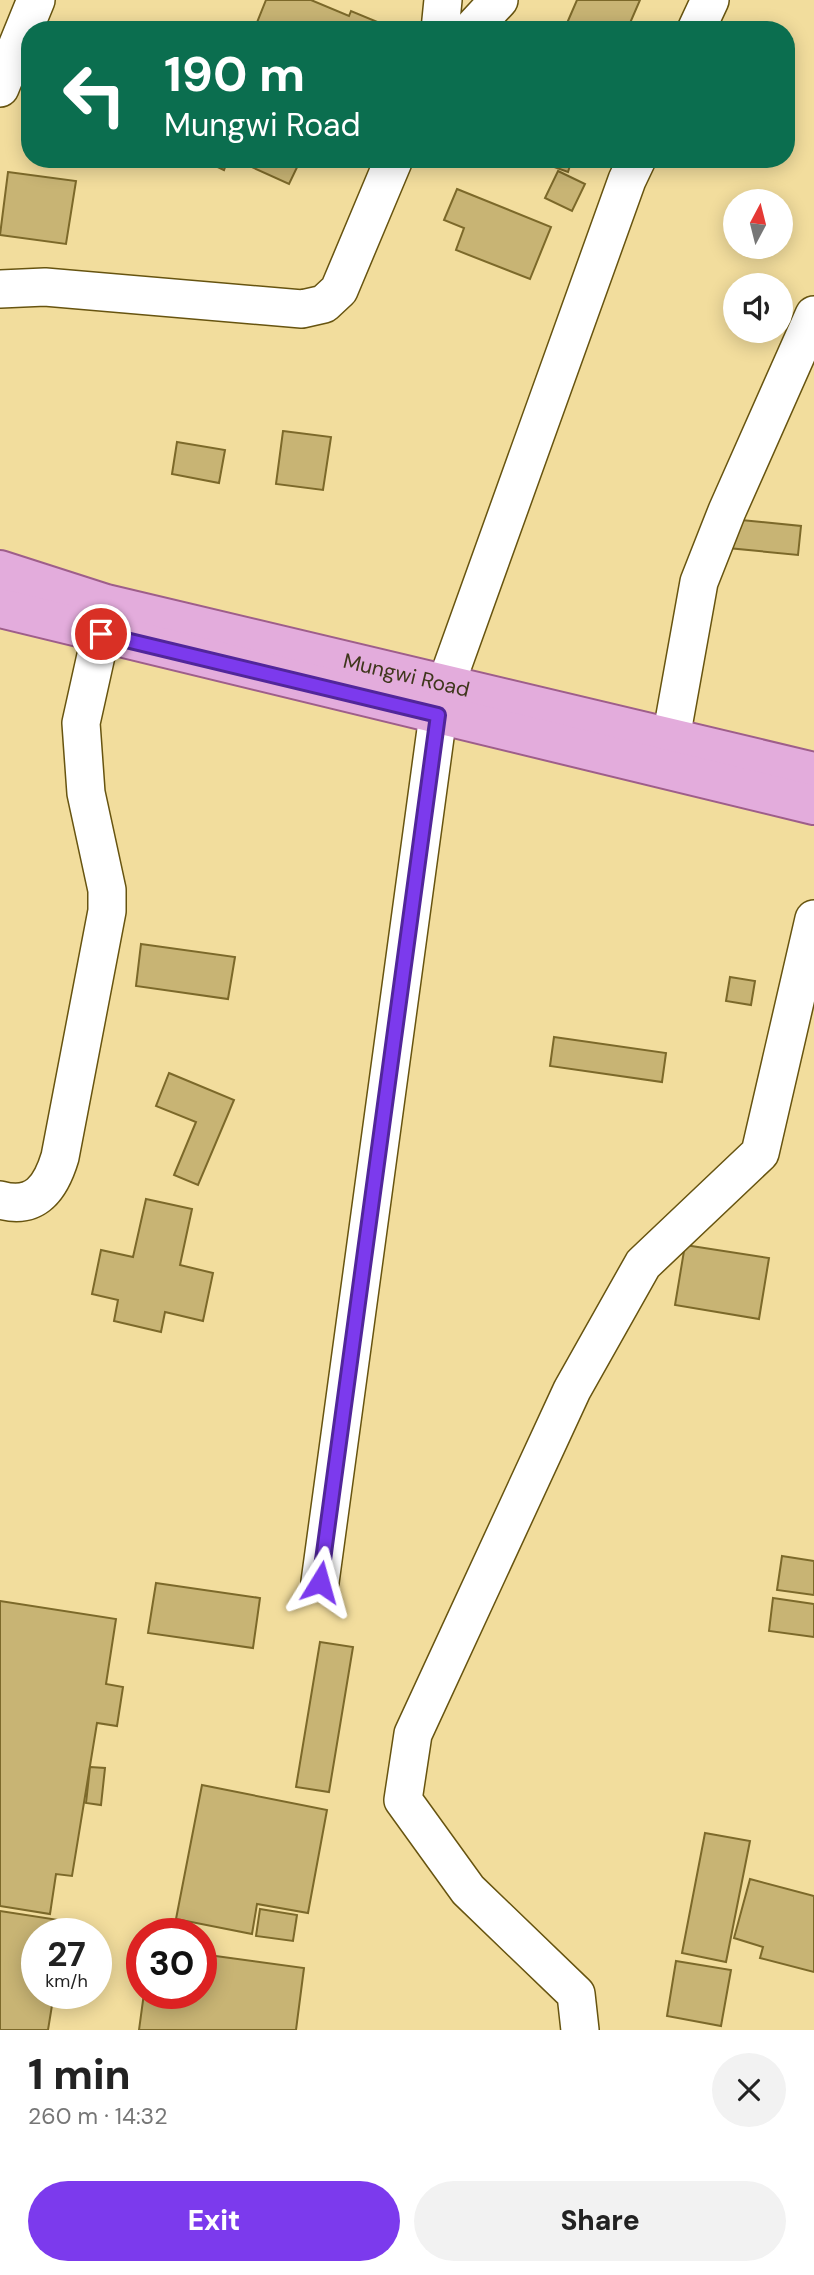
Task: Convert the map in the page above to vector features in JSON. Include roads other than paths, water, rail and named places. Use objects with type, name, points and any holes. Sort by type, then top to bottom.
[{"type":"main road","name":"Mungwi Road","points":[[0,570],[106,604],[814,805]]},
{"type":"main road","name":"Mungwi Road","points":[[0,608],[101,634],[442,700],[671,738],[814,772]]},
{"type":"street","points":[[27,21],[36,0]]},
{"type":"street","points":[[441,21],[443,0]]},
{"type":"street","points":[[479,21],[499,0]]},
{"type":"street","points":[[700,21],[710,0]]},
{"type":"street","points":[[0,88],[21,37]]},
{"type":"street","points":[[0,289],[45,287],[302,309],[324,304],[339,290],[390,168]]},
{"type":"street","points":[[320,1582],[442,700],[632,168]]},
{"type":"street","points":[[671,738],[699,582],[727,510],[814,316]]},
{"type":"street","points":[[0,1200],[32,1200],[46,1189],[55,1175],[103,937],[107,890],[86,793],[82,723],[101,634]]},
{"type":"street","points":[[580,2030],[576,1994],[468,1890],[403,1800],[414,1734],[572,1390],[643,1264],[760,1153],[814,919]]}]
